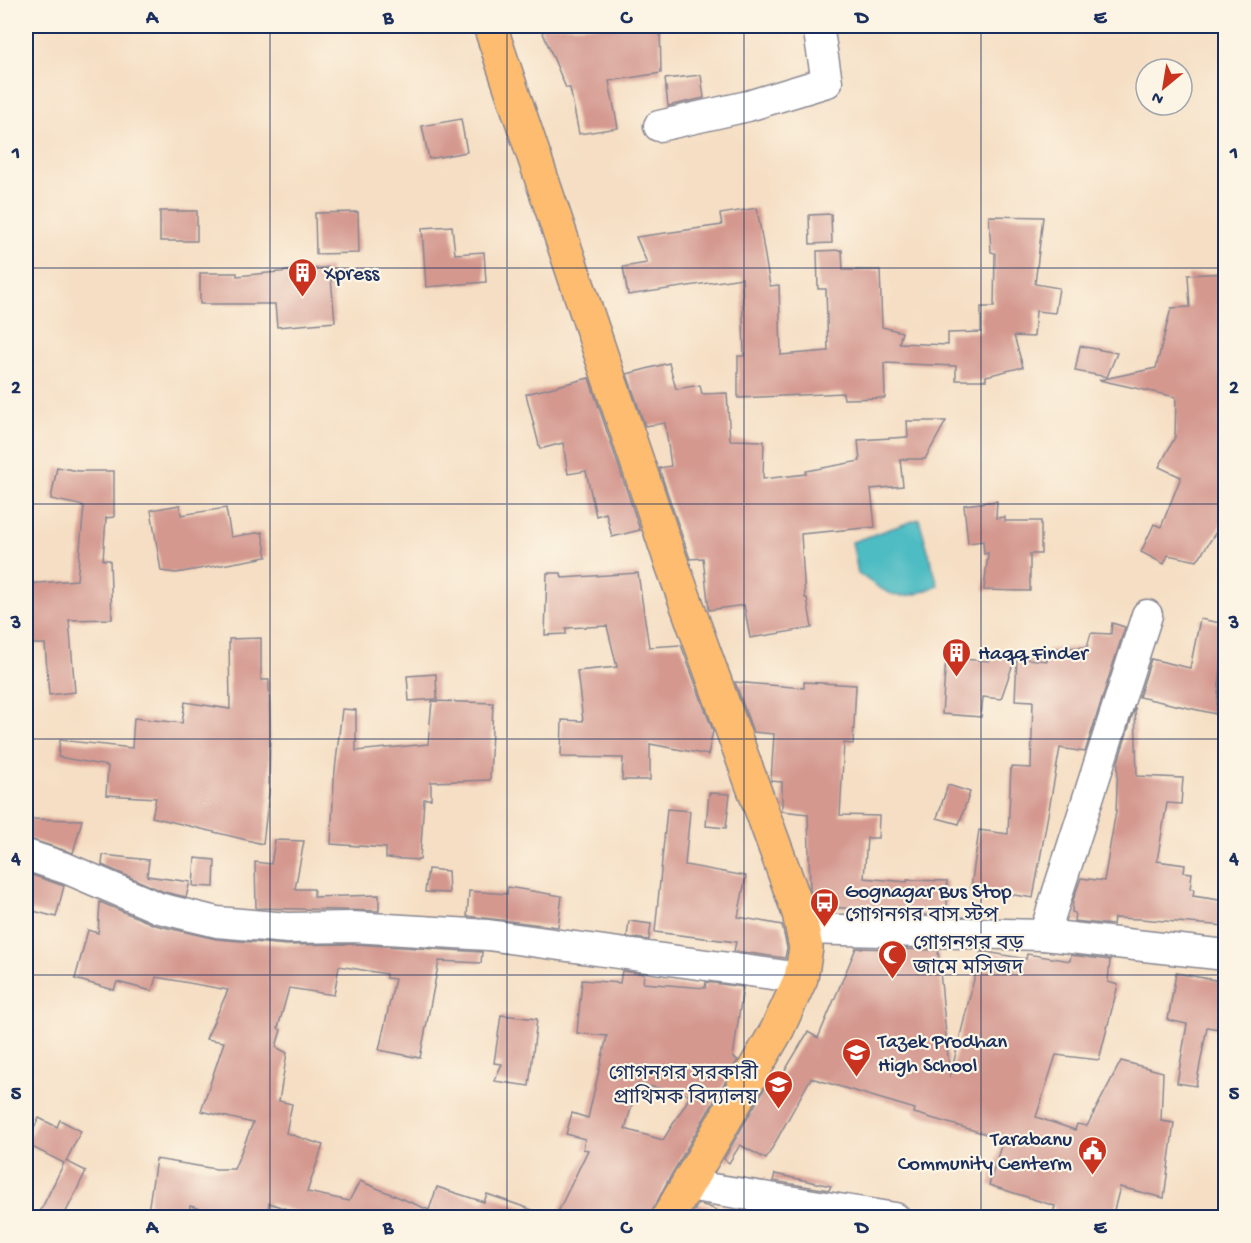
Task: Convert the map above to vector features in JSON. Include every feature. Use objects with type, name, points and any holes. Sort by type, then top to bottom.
[{"type":"main road","points":[[490,26],[669,556],[755,786],[802,929],[806,948],[801,978],[777,1030],[668,1218]]},
{"type":"street","points":[[659,126],[748,106],[827,82],[818,26]]},
{"type":"street","points":[[1044,935],[1147,615]]},
{"type":"street","points":[[26,855],[68,869],[159,908],[217,922],[288,928],[353,927],[488,935],[801,978]]},
{"type":"street","points":[[802,929],[1044,935],[1226,955]]},
{"type":"street","points":[[687,1185],[895,1218]]},
{"type":"water","points":[[919,519],[938,585],[913,595],[896,595],[879,588],[858,573],[852,542]]},
{"type":"building","points":[[540,26],[660,26],[661,73],[609,81],[618,128],[579,134],[570,88],[566,88]]},
{"type":"building","points":[[701,75],[704,98],[668,106],[665,79]]},
{"type":"building","points":[[461,119],[467,152],[429,159],[422,126]]},
{"type":"building","points":[[757,208],[770,286],[779,285],[781,355],[828,351],[826,289],[818,289],[817,251],[842,250],[843,270],[880,270],[882,327],[902,332],[899,343],[948,345],[948,333],[981,332],[981,307],[994,307],[995,253],[991,252],[989,216],[1043,217],[1035,284],[1059,288],[1055,313],[1036,311],[1034,337],[1014,336],[1023,367],[986,376],[986,380],[956,380],[956,366],[884,363],[885,398],[844,399],[843,393],[738,398],[738,356],[744,356],[742,278],[628,295],[623,267],[647,263],[636,237],[722,225],[720,214]]},
{"type":"building","points":[[160,211],[197,211],[197,241],[160,241]]},
{"type":"building","points":[[358,212],[359,253],[316,254],[315,213]]},
{"type":"building","points":[[831,214],[832,243],[810,244],[809,215]]},
{"type":"building","points":[[452,226],[455,254],[484,252],[486,282],[426,287],[422,228]]},
{"type":"building","points":[[330,267],[335,322],[277,327],[275,304],[200,304],[200,273],[237,273],[237,276]]},
{"type":"building","points":[[1226,273],[1226,517],[1197,561],[1168,555],[1164,564],[1141,552],[1154,524],[1161,527],[1181,477],[1159,467],[1175,437],[1176,397],[1099,380],[1156,368],[1171,308],[1190,307],[1188,275]]},
{"type":"building","points":[[1080,346],[1117,353],[1107,377],[1075,371]]},
{"type":"building","points":[[669,363],[676,389],[700,385],[702,394],[727,393],[730,440],[764,441],[763,479],[806,474],[806,471],[860,461],[858,440],[908,437],[907,421],[946,421],[925,459],[900,459],[903,486],[871,489],[875,527],[801,534],[805,598],[807,598],[812,628],[750,638],[744,605],[709,610],[703,558],[690,559],[659,468],[671,466],[665,423],[645,426],[627,374]]},
{"type":"building","points":[[589,378],[640,530],[612,537],[606,513],[596,516],[586,471],[568,474],[563,443],[540,449],[526,394]]},
{"type":"building","points":[[57,467],[78,471],[114,471],[114,517],[106,518],[103,560],[110,560],[112,619],[69,620],[75,692],[49,695],[45,644],[26,644],[26,584],[77,580],[84,506],[51,499]]},
{"type":"building","points":[[997,501],[996,518],[1005,517],[1005,521],[1041,521],[1041,554],[1030,554],[1030,591],[984,590],[988,553],[984,554],[983,541],[968,543],[964,505]]},
{"type":"building","points":[[180,505],[181,515],[226,508],[231,537],[262,532],[267,557],[176,573],[161,571],[151,510]]},
{"type":"building","points":[[547,573],[561,573],[562,578],[638,573],[649,647],[681,645],[713,731],[708,755],[650,744],[650,780],[622,780],[623,758],[561,757],[562,720],[583,721],[577,671],[617,667],[607,626],[566,628],[566,634],[545,635]]},
{"type":"building","points":[[1200,619],[1226,624],[1226,648],[1223,648],[1216,714],[1139,697],[1151,659],[1190,668]]},
{"type":"building","points":[[1112,623],[1125,627],[1085,752],[1060,748],[1033,898],[971,888],[979,830],[1008,834],[1011,767],[1031,768],[1033,701],[1015,700],[1017,658],[1047,661],[1047,649],[1087,647],[1091,633],[1111,634]]},
{"type":"building","points":[[261,638],[261,680],[269,680],[270,732],[269,792],[263,844],[152,817],[156,798],[106,795],[108,766],[58,757],[60,740],[132,748],[134,718],[182,723],[185,702],[230,709],[229,639]]},
{"type":"building","points":[[989,656],[1015,658],[1001,699],[983,697],[981,717],[942,714],[946,658],[989,661]]},
{"type":"building","points":[[436,674],[437,699],[409,701],[407,676]]},
{"type":"building","points":[[735,682],[804,688],[804,682],[856,685],[853,744],[844,743],[840,815],[879,816],[878,838],[867,838],[864,878],[907,882],[907,880],[947,881],[947,909],[934,909],[935,915],[856,913],[856,909],[816,906],[810,890],[808,814],[782,811],[782,782],[771,781],[774,734],[753,732]]},
{"type":"building","points":[[432,701],[493,703],[490,780],[431,782],[431,799],[424,799],[420,860],[386,858],[386,848],[331,844],[334,779],[342,709],[356,710],[356,751],[428,744]]},
{"type":"building","points":[[1135,707],[1137,776],[1183,778],[1181,804],[1167,803],[1157,861],[1185,865],[1184,872],[1192,873],[1190,889],[1194,889],[1193,896],[1226,901],[1226,926],[1114,918],[1113,925],[1074,921],[1073,900],[1081,878],[1104,881],[1116,811],[1118,762]]},
{"type":"building","points":[[948,785],[970,792],[959,824],[937,818]]},
{"type":"building","points":[[709,793],[730,794],[726,828],[706,826]]},
{"type":"building","points":[[667,809],[690,811],[685,865],[746,876],[738,917],[782,925],[787,948],[785,958],[734,951],[736,942],[655,932]]},
{"type":"building","points":[[26,819],[82,820],[73,853],[26,838]]},
{"type":"building","points":[[275,840],[304,841],[295,889],[314,889],[314,897],[379,895],[379,911],[256,908],[255,862],[271,864]]},
{"type":"building","points":[[103,855],[149,860],[147,876],[190,882],[186,897],[164,892],[102,865]]},
{"type":"building","points":[[195,858],[215,860],[214,887],[193,886]]},
{"type":"building","points":[[428,869],[448,871],[449,893],[425,892]]},
{"type":"building","points":[[26,873],[64,886],[56,917],[26,909]]},
{"type":"building","points":[[508,887],[562,896],[558,927],[467,916],[469,891],[507,894]]},
{"type":"building","points":[[100,902],[155,925],[216,939],[287,945],[353,944],[482,952],[481,963],[439,961],[420,1058],[379,1050],[395,979],[386,978],[386,974],[339,966],[334,995],[289,988],[278,1028],[281,1030],[276,1047],[287,1053],[279,1101],[292,1104],[286,1133],[323,1145],[307,1192],[349,1201],[360,1181],[429,1210],[437,1187],[484,1202],[487,1194],[544,1214],[544,1218],[314,1218],[269,1203],[266,1218],[234,1218],[190,1206],[188,1218],[147,1218],[156,1159],[216,1169],[234,1169],[253,1123],[201,1111],[224,1042],[206,1039],[228,990],[156,977],[152,991],[117,982],[114,990],[75,979],[88,930],[98,933]]},
{"type":"building","points":[[629,921],[651,924],[649,940],[627,937]]},
{"type":"building","points":[[856,948],[938,950],[950,1077],[981,951],[1026,959],[1027,954],[1070,961],[1071,955],[1110,960],[1108,982],[1118,985],[1099,1060],[1056,1055],[1036,1117],[1075,1130],[1077,1124],[1087,1126],[1121,1061],[1163,1072],[1161,1121],[1174,1123],[1164,1198],[1120,1187],[1112,1218],[1052,1218],[1055,1206],[989,1185],[1003,1139],[914,1113],[915,1109],[811,1078],[766,1159],[740,1145],[729,1163],[724,1159],[770,1079],[777,1084],[808,1032],[818,1038]]},
{"type":"building","points":[[622,971],[644,974],[643,983],[705,988],[706,982],[743,987],[733,1057],[738,1060],[666,1184],[649,1218],[555,1218],[588,1150],[583,1149],[585,1139],[566,1134],[572,1113],[588,1118],[607,1036],[577,1033],[582,980],[620,983]],"holes":[[[638,1084],[691,1095],[663,1140],[625,1129]]]},
{"type":"building","points":[[1176,973],[1226,982],[1226,1030],[1207,1027],[1196,1086],[1177,1083],[1187,1024],[1168,1020]]},
{"type":"building","points":[[501,1015],[537,1019],[529,1086],[494,1081],[502,1064],[494,1063]]},
{"type":"building","points":[[39,1118],[57,1127],[60,1120],[81,1131],[66,1161],[86,1171],[63,1218],[37,1218],[64,1163],[26,1144]]},
{"type":"building","points":[[775,1174],[831,1186],[829,1190],[773,1181]]},
{"type":"building","points":[[698,1204],[707,1206],[734,1218],[690,1218]]},
{"type":"place","name":"Xpress","points":[[303,298]]},
{"type":"place","name":"Haqq Finder","points":[[957,678]]},
{"type":"place","name":"Gognagar Bus Stop গোগনগর বাস স্টপ","points":[[824,928]]},
{"type":"place","name":"গোগনগর বড় জামে মসিজদ","points":[[892,980]]},
{"type":"place","name":"Tazek Prodhan High School","points":[[857,1078]]},
{"type":"place","name":"গোগনগর সরকারী প্রাথিমক বিদ্যালয়","points":[[779,1110]]},
{"type":"place","name":"Tarabanu Community Centerm","points":[[1093,1176]]}]
